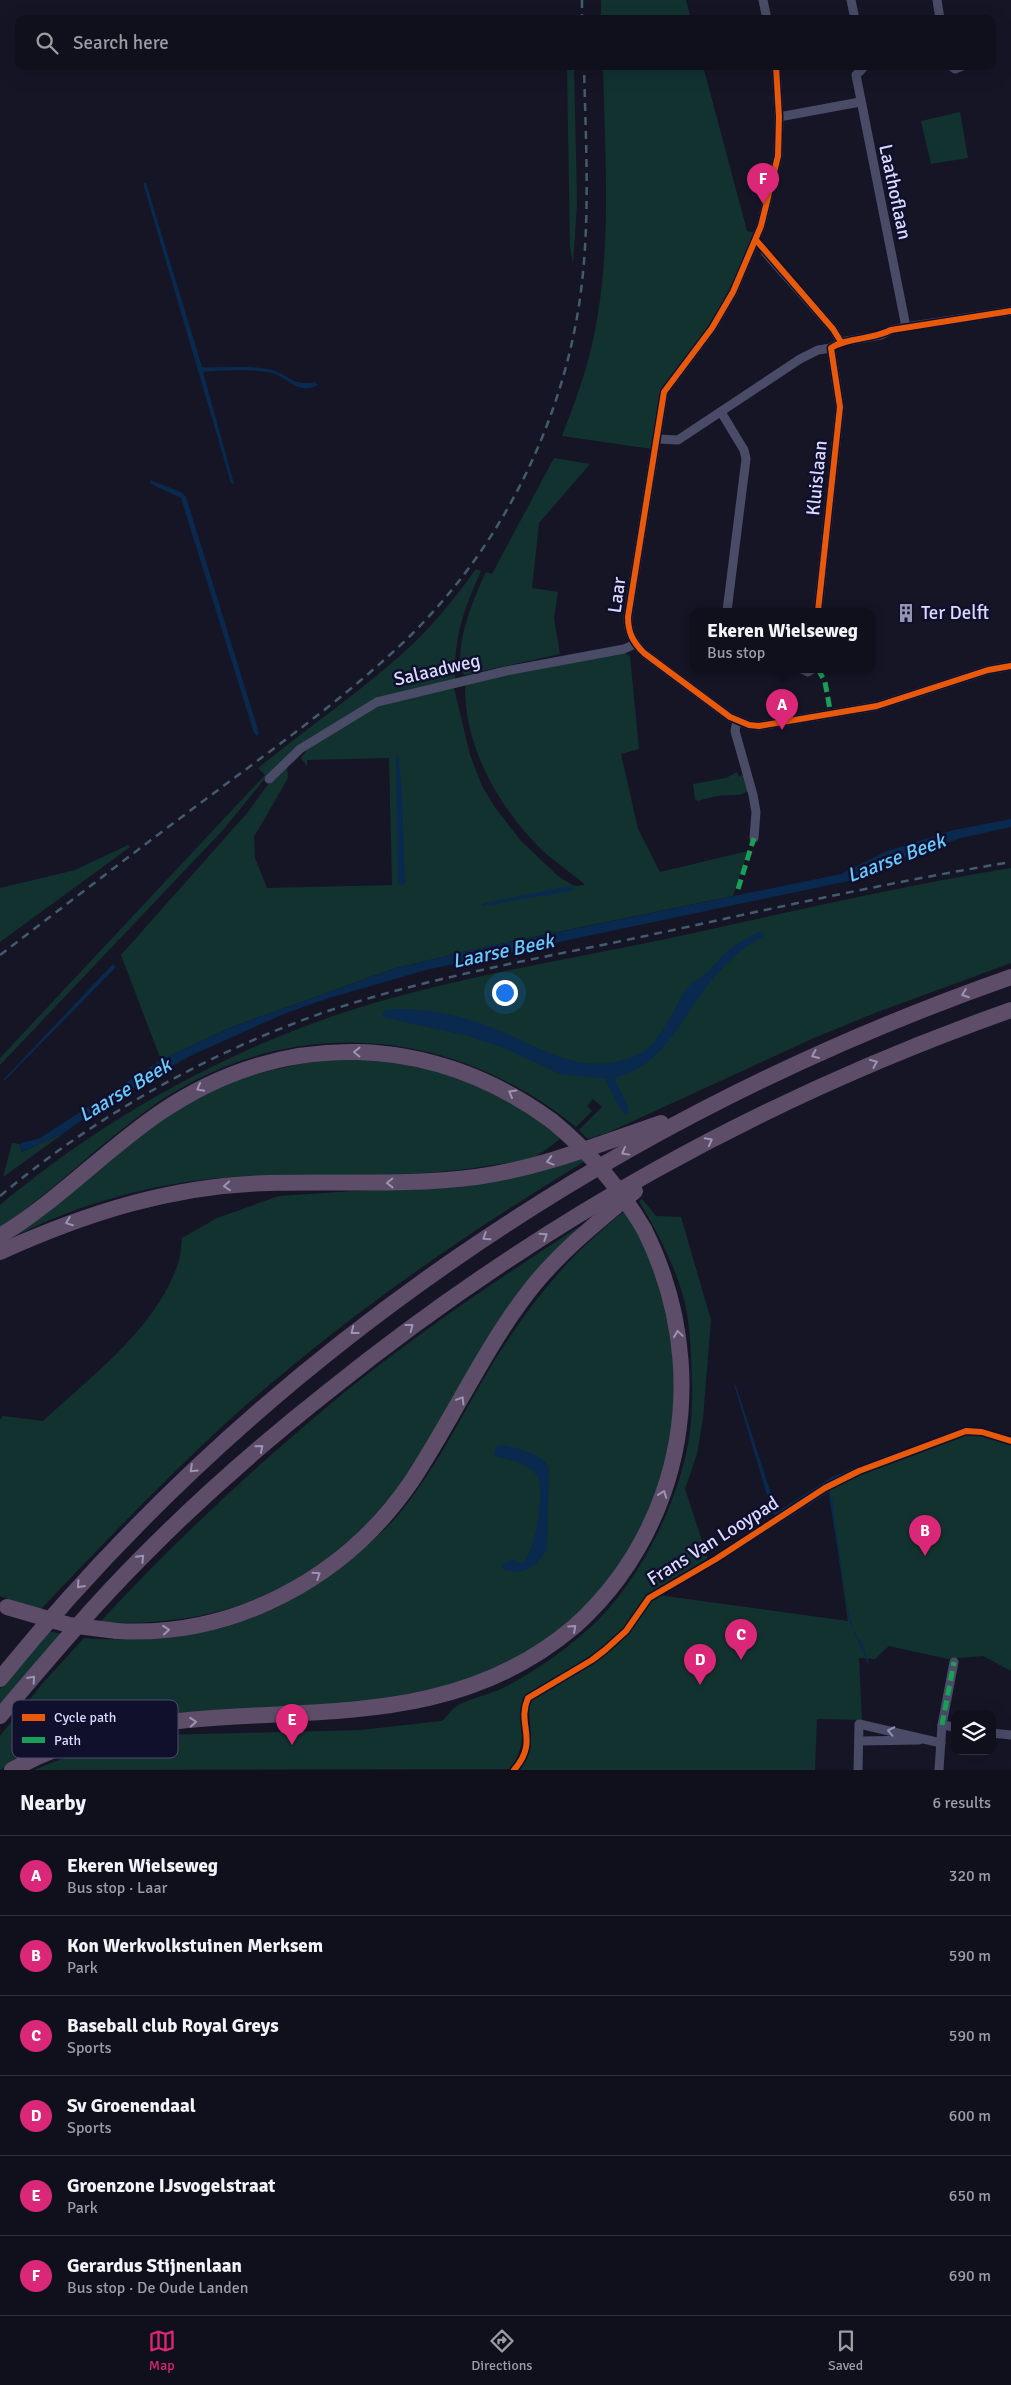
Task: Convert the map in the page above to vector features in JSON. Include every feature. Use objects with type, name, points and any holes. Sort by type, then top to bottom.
[{"type":"highway","points":[[0,1679],[84,1580],[146,1515],[212,1451],[295,1378],[384,1308],[474,1244],[593,1170],[714,1103],[854,1038],[1011,977]]},
{"type":"highway","points":[[14,1700],[88,1614],[144,1555],[236,1468],[393,1340],[466,1286],[591,1205],[750,1119],[861,1068],[1011,1010]]},
{"type":"highway","points":[[0,1236],[54,1198],[144,1124],[176,1102],[230,1074],[282,1059],[345,1052],[384,1054],[430,1061],[496,1084],[552,1121],[602,1168],[624,1197],[644,1229],[667,1285],[677,1326],[682,1387],[675,1453],[661,1499],[634,1556],[598,1604],[556,1643],[530,1662],[491,1683],[429,1704],[353,1716],[178,1723]]},
{"type":"highway","points":[[0,1252],[97,1212],[148,1198],[198,1189],[268,1183],[406,1183],[477,1177],[506,1172],[556,1160],[714,1103]]},
{"type":"highway","points":[[3,1605],[69,1625],[117,1631],[172,1630],[235,1616],[293,1590],[347,1553],[384,1517],[410,1482],[513,1313],[552,1262],[668,1162]]},
{"type":"highway","points":[[0,1716],[12,1702]]},
{"type":"highway","points":[[12,1770],[39,1758]]},
{"type":"street","points":[[763,0],[766,15]]},
{"type":"street","points":[[851,0],[854,15]]},
{"type":"street","points":[[937,0],[939,15]]},
{"type":"street","name":"Laar","points":[[635,644],[629,632],[628,617],[658,439],[664,392],[712,328],[733,292],[756,240],[770,194],[778,156],[779,117],[776,70]]},
{"type":"street","name":"Laathoflaan","points":[[861,70],[856,75],[860,102],[906,327]]},
{"type":"street","points":[[779,117],[860,102]]},
{"type":"street","points":[[765,252],[833,329],[840,342]]},
{"type":"street","points":[[658,439],[678,440],[800,359],[818,350],[831,348],[840,342],[881,335],[891,330],[906,327],[1011,311]]},
{"type":"street","name":"Kluislaan","points":[[818,608],[840,407],[831,348]]},
{"type":"street","points":[[721,412],[744,450],[746,459],[727,608]]},
{"type":"street","points":[[635,644],[737,721],[759,726],[853,711],[902,699],[988,670],[1011,666]]},
{"type":"street","name":"Salaadweg","points":[[269,779],[300,749],[377,702],[506,671],[624,649],[635,644]]},
{"type":"street","points":[[737,721],[735,731],[756,812],[754,838]]},
{"type":"street","points":[[939,1770],[942,1725],[954,1662]]},
{"type":"street","points":[[858,1770],[859,1724],[941,1743]]},
{"type":"street","points":[[942,1725],[951,1726]]},
{"type":"street","points":[[996,1733],[1011,1736]]},
{"type":"street","points":[[859,1741],[906,1742],[921,1739]]},
{"type":"green space","points":[[601,0],[686,0],[690,15],[601,15]]},
{"type":"green space","points":[[567,70],[574,70],[577,204],[573,264],[570,246]]},
{"type":"green space","points":[[603,70],[704,70],[747,231],[755,233],[734,279],[710,324],[691,352],[669,377],[659,394],[652,449],[562,436],[588,360],[598,314],[605,244],[606,173]]},
{"type":"green space","points":[[960,112],[968,158],[931,164],[921,121]]},
{"type":"green space","points":[[554,458],[590,464],[539,523],[532,588],[558,592],[554,618],[560,654],[464,675],[460,652],[462,638],[476,594],[486,572],[492,574]]},
{"type":"green space","points":[[476,569],[481,571],[461,623],[456,649],[455,679],[375,700],[296,747],[272,770],[223,830],[0,1065],[0,1058],[265,775],[258,768],[359,690],[417,640],[455,597]]},
{"type":"green space","points":[[625,653],[630,656],[639,749],[621,754],[638,829],[660,872],[748,851],[733,896],[471,950],[393,969],[232,1027],[161,1060],[121,955],[248,812],[272,779],[287,766],[288,778],[254,837],[255,858],[267,888],[392,885],[389,758],[307,760],[307,766],[301,758],[309,747],[381,703],[454,688],[470,755],[482,786],[494,806],[521,841],[558,876],[574,886],[585,885],[543,851],[527,834],[499,797],[478,755],[471,733],[465,688],[466,685],[524,670]]},
{"type":"green space","points":[[737,772],[739,777],[745,773],[749,790],[746,792],[738,795],[715,796],[698,801],[695,799],[693,784],[726,778]]},
{"type":"green space","points":[[128,845],[130,847],[0,942],[0,888],[75,870]]},
{"type":"green space","points":[[1011,868],[1011,963],[875,1013],[814,1038],[607,1133],[588,1139],[579,1130],[602,1107],[593,1099],[587,1106],[592,1111],[576,1127],[529,1094],[478,1069],[426,1052],[372,1044],[318,1044],[264,1054],[211,1073],[160,1101],[119,1131],[41,1197],[0,1228],[0,1205],[37,1175],[117,1120],[200,1073],[288,1033],[333,1016],[373,1003],[456,982],[881,892]]},
{"type":"green space","points":[[317,1060],[377,1060],[444,1072],[511,1100],[561,1138],[543,1152],[531,1158],[462,1170],[400,1174],[246,1176],[184,1182],[122,1195],[92,1204],[34,1227],[6,1241],[146,1131],[194,1099],[247,1076]]},
{"type":"green space","points":[[64,1133],[3,1177],[12,1143],[19,1144],[22,1152]]},
{"type":"green space","points":[[582,1157],[585,1161],[491,1220],[400,1283],[355,1316],[268,1386],[178,1469],[40,1610],[0,1596],[0,1420],[3,1416],[43,1421],[120,1350],[138,1331],[168,1288],[179,1261],[182,1238],[217,1218],[279,1196],[369,1190]]},
{"type":"green space","points":[[642,1199],[656,1216],[681,1217],[711,1320],[703,1418],[697,1454],[685,1489],[708,1559],[651,1594],[848,1621],[829,1490],[857,1476],[956,1436],[976,1434],[1011,1444],[1011,1671],[983,1656],[948,1659],[889,1646],[875,1659],[859,1658],[862,1720],[817,1719],[815,1770],[518,1770],[529,1748],[529,1708],[520,1711],[522,1741],[515,1762],[510,1769],[34,1770],[64,1758],[178,1758],[178,1735],[361,1730],[441,1721],[459,1705],[503,1688],[541,1666],[565,1649],[598,1620],[632,1578],[660,1528],[672,1501],[681,1473],[691,1421],[691,1347],[683,1294],[667,1253],[639,1201]]},
{"type":"green space","points":[[625,1211],[653,1260],[668,1309],[676,1391],[674,1417],[660,1490],[639,1534],[596,1598],[527,1658],[457,1690],[178,1722],[178,1700],[29,1700],[84,1638],[123,1640],[196,1634],[263,1614],[295,1598],[326,1578],[375,1538],[398,1515],[417,1491],[486,1374],[525,1315],[571,1259]]},
{"type":"green space","points":[[580,1226],[403,1480],[367,1523],[339,1549],[309,1571],[278,1589],[245,1603],[175,1620],[138,1623],[100,1622],[154,1565],[210,1511],[328,1406],[389,1358],[483,1290]]},
{"type":"green space","points":[[48,1631],[62,1634],[0,1705],[0,1689]]},
{"type":"green space","points":[[12,1721],[12,1758],[24,1758],[0,1770],[0,1736]]},
{"type":"water","points":[[143,183],[146,183],[202,367],[268,369],[300,383],[315,382],[318,385],[311,388],[299,387],[278,375],[266,372],[238,370],[203,372],[234,484],[231,483]]},
{"type":"water","points":[[150,480],[181,492],[186,497],[259,733],[257,736],[254,733],[181,498],[151,484]]},
{"type":"water","points":[[398,753],[402,795],[405,883],[402,886],[398,882],[396,758]]},
{"type":"water","name":"Laarse Beek","points":[[1011,819],[1011,827],[961,838],[879,866],[853,880],[426,970],[326,999],[286,1013],[192,1055],[100,1107],[64,1133],[22,1152],[19,1144],[40,1138],[161,1060],[232,1027],[393,969],[471,950],[841,874],[887,851],[954,830]]},
{"type":"water","points":[[571,886],[575,888],[570,891],[482,906],[483,903]]},
{"type":"water","points":[[759,932],[764,933],[763,936],[738,953],[717,974],[657,1054],[631,1072],[614,1078],[629,1109],[627,1114],[621,1110],[605,1079],[560,1074],[504,1048],[468,1036],[382,1017],[385,1010],[399,1009],[440,1013],[467,1019],[493,1028],[566,1059],[584,1063],[603,1064],[622,1060],[643,1052],[649,1047],[662,1032],[688,987],[709,971],[730,949]]},
{"type":"water","points":[[113,964],[116,967],[4,1081],[4,1079]]},
{"type":"water","points":[[734,1384],[777,1512],[832,1477],[901,1450],[903,1452],[831,1481],[776,1516],[772,1512]]},
{"type":"water","points":[[498,1445],[529,1452],[546,1463],[549,1468],[547,1548],[535,1564],[518,1572],[504,1570],[501,1566],[512,1559],[521,1564],[531,1549],[540,1508],[539,1483],[537,1476],[529,1468],[495,1456],[494,1453]]},
{"type":"water","points":[[829,1489],[831,1491],[719,1560]]},
{"type":"water","points":[[829,1496],[832,1498],[846,1599],[853,1629],[862,1643],[868,1664],[849,1620]]},
{"type":"railway","points":[[582,0],[582,15]]},
{"type":"railway","points":[[0,955],[290,737],[363,678],[410,636],[440,604],[468,569],[493,533],[535,455],[565,371],[575,328],[584,263],[586,231],[587,165],[584,70]]},
{"type":"railway","points":[[0,1196],[75,1139],[156,1088],[240,1046],[328,1011],[488,968],[875,887],[1011,862]]},
{"type":"marked path","points":[[820,673],[825,682],[831,715]]},
{"type":"marked path","points":[[738,889],[754,838]]},
{"type":"marked path","points":[[942,1725],[954,1662]]},
{"type":"cycle path","points":[[776,70],[779,117],[778,156],[761,226],[733,292],[712,328],[664,392],[628,617],[630,633],[644,653],[730,717],[749,725],[759,726],[877,706],[988,670],[1011,666]]},
{"type":"cycle path","points":[[756,240],[833,329],[841,342]]},
{"type":"cycle path","points":[[818,608],[840,407],[831,348],[838,344],[891,330],[1011,311]]},
{"type":"cycle path","name":"Frans Van Looypad","points":[[514,1770],[522,1759],[527,1741],[524,1716],[528,1698],[592,1660],[605,1650],[626,1631],[649,1598],[716,1559],[825,1488],[859,1471],[966,1431],[982,1432],[1011,1441]]},
{"type":"place","name":"Gerardus Stijnenlaan","points":[[763,204]]},
{"type":"place","name":"Ter Delft","points":[[906,613]]},
{"type":"place","name":"Ekeren Wielseweg","points":[[782,730]]},
{"type":"place","name":"Kon Werkvolkstuinen Merksem","points":[[925,1556]]},
{"type":"place","name":"Baseball club Royal Greys","points":[[741,1660]]},
{"type":"place","name":"Sv Groenendaal","points":[[700,1685]]},
{"type":"place","name":"Groenzone IJsvogelstraat","points":[[292,1745]]}]
